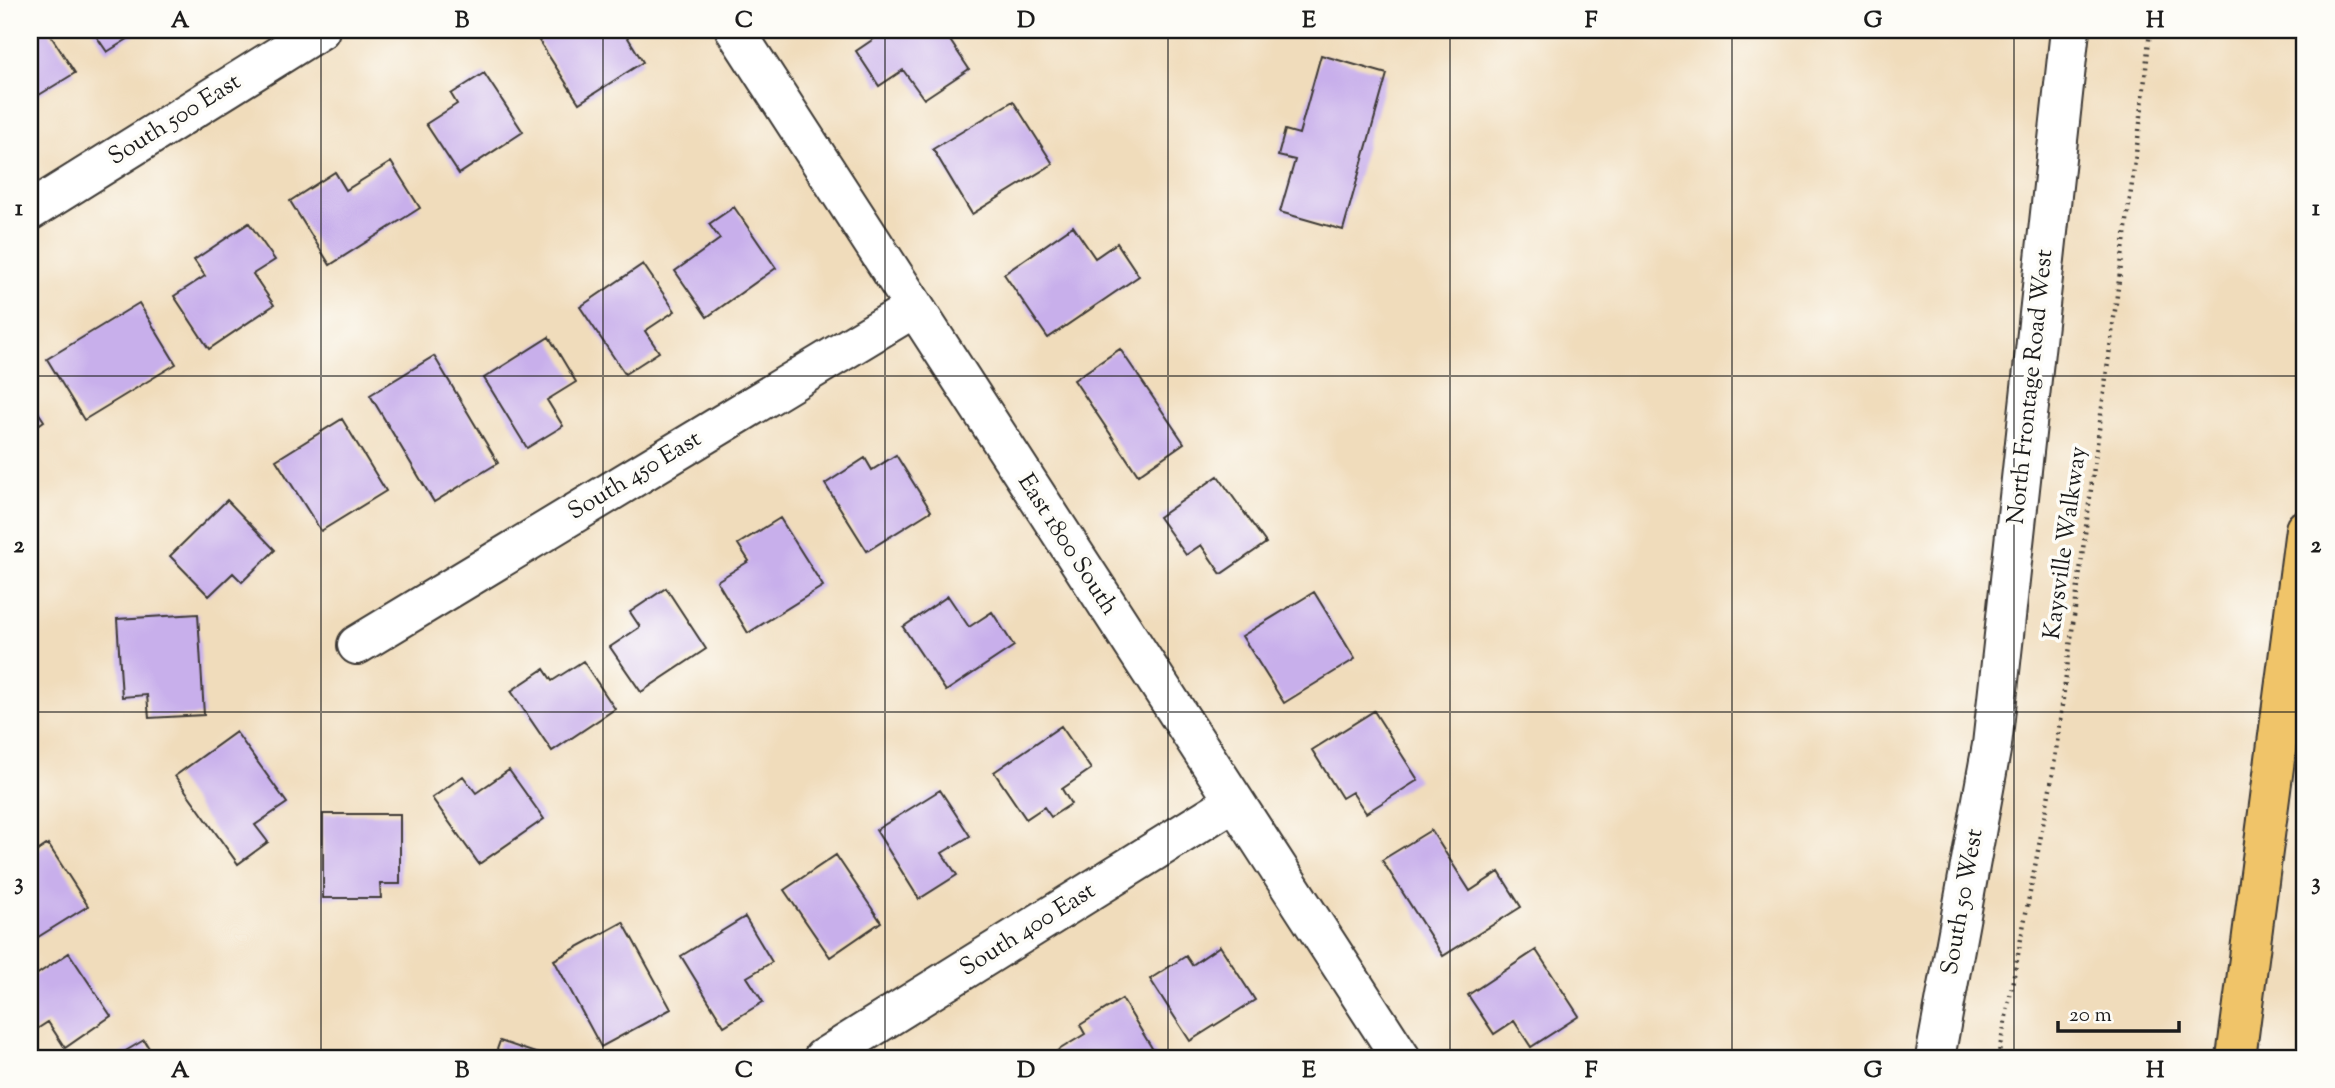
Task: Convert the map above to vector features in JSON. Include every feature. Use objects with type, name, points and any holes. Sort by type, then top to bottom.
[{"type":"highway","points":[[2236,1058],[2305,529]]},
{"type":"street","name":"South 500 East","points":[[30,211],[320,30]]},
{"type":"street","name":"East 1800 South","points":[[735,30],[1401,1058]]},
{"type":"street","name":"North Frontage Road West","points":[[1992,745],[2070,30]]},
{"type":"street","name":"South 450 East","points":[[357,645],[914,308]]},
{"type":"street","name":"South 50 West","points":[[1934,1058],[1992,745]]},
{"type":"street","name":"South 400 East","points":[[823,1058],[1234,802]]},
{"type":"path","name":"Kaysville Walkway","points":[[1998,1058],[2053,773],[2150,30]]},
{"type":"building","points":[[30,30],[47,30],[75,73],[39,95],[30,81]]},
{"type":"building","points":[[92,30],[142,30],[107,52]]},
{"type":"building","points":[[546,30],[623,30],[643,62],[579,103],[536,36]]},
{"type":"building","points":[[887,30],[943,30],[969,69],[924,99],[903,70],[879,86],[856,51]]},
{"type":"building","points":[[1321,55],[1387,74],[1343,230],[1280,212],[1295,160],[1278,156],[1285,130],[1299,134]]},
{"type":"building","points":[[484,73],[523,132],[459,174],[426,124],[457,104],[451,94]]},
{"type":"building","points":[[1013,101],[1053,164],[972,214],[933,149]]},
{"type":"building","points":[[391,162],[420,208],[330,265],[290,201],[335,172],[346,190]]},
{"type":"building","points":[[734,207],[776,268],[707,317],[675,271],[720,239],[709,224]]},
{"type":"building","points":[[249,223],[275,260],[253,274],[274,305],[209,349],[174,296],[205,276],[194,260]]},
{"type":"building","points":[[1073,226],[1095,258],[1117,243],[1139,276],[1048,338],[1004,274]]},
{"type":"building","points":[[643,264],[675,311],[645,331],[659,352],[625,374],[580,307]]},
{"type":"building","points":[[139,303],[176,364],[84,420],[47,359]]},
{"type":"building","points":[[549,337],[576,382],[547,400],[563,426],[527,448],[484,378]]},
{"type":"building","points":[[1120,349],[1184,443],[1138,475],[1074,380]]},
{"type":"building","points":[[434,356],[498,463],[434,502],[370,395]]},
{"type":"building","points":[[30,400],[44,421],[30,431]]},
{"type":"building","points":[[342,419],[386,491],[321,531],[276,460]]},
{"type":"building","points":[[896,455],[931,511],[867,551],[825,484],[865,458],[872,470]]},
{"type":"building","points":[[1218,476],[1266,543],[1221,574],[1201,545],[1186,555],[1159,517]]},
{"type":"building","points":[[227,500],[275,550],[242,582],[233,573],[209,596],[170,556]]},
{"type":"building","points":[[780,518],[823,586],[748,633],[717,581],[749,561],[738,544]]},
{"type":"building","points":[[666,588],[706,649],[641,692],[610,647],[640,627],[630,612]]},
{"type":"building","points":[[1314,592],[1355,659],[1284,703],[1242,636]]},
{"type":"building","points":[[948,596],[969,627],[992,612],[1014,646],[946,691],[903,627]]},
{"type":"building","points":[[198,614],[204,715],[149,718],[147,695],[122,697],[117,619]]},
{"type":"building","points":[[583,661],[615,709],[552,751],[511,691],[544,669],[552,681]]},
{"type":"building","points":[[1374,711],[1418,780],[1366,813],[1352,792],[1342,798],[1312,750]]},
{"type":"building","points":[[1061,726],[1091,769],[1062,789],[1071,804],[1051,817],[1044,807],[1026,819],[994,772]]},
{"type":"building","points":[[236,732],[287,803],[255,825],[268,842],[238,864],[175,776]]},
{"type":"building","points":[[509,770],[544,819],[479,864],[432,798],[463,776],[476,793]]},
{"type":"building","points":[[940,790],[970,836],[942,853],[957,875],[919,899],[876,830]]},
{"type":"building","points":[[323,814],[400,814],[400,884],[380,884],[381,898],[323,898]]},
{"type":"building","points":[[1431,830],[1470,891],[1499,872],[1521,907],[1443,956],[1382,860]]},
{"type":"building","points":[[48,844],[88,906],[30,942],[30,856]]},
{"type":"building","points":[[836,855],[881,922],[830,957],[784,890]]},
{"type":"building","points":[[745,917],[772,962],[747,977],[763,1002],[724,1026],[681,956]]},
{"type":"building","points":[[623,922],[671,1009],[601,1047],[554,960]]},
{"type":"building","points":[[1220,946],[1255,1000],[1190,1041],[1150,979],[1186,956],[1192,965]]},
{"type":"building","points":[[1536,950],[1579,1016],[1531,1047],[1514,1021],[1494,1034],[1468,995]]},
{"type":"building","points":[[69,953],[111,1016],[65,1048],[48,1022],[34,1031],[30,1025],[30,979]]},
{"type":"building","points":[[1122,999],[1158,1058],[1061,1058],[1057,1051],[1085,1034],[1080,1025]]},
{"type":"building","points":[[144,1040],[155,1058],[114,1058]]},
{"type":"building","points":[[500,1041],[550,1058],[494,1058]]}]
